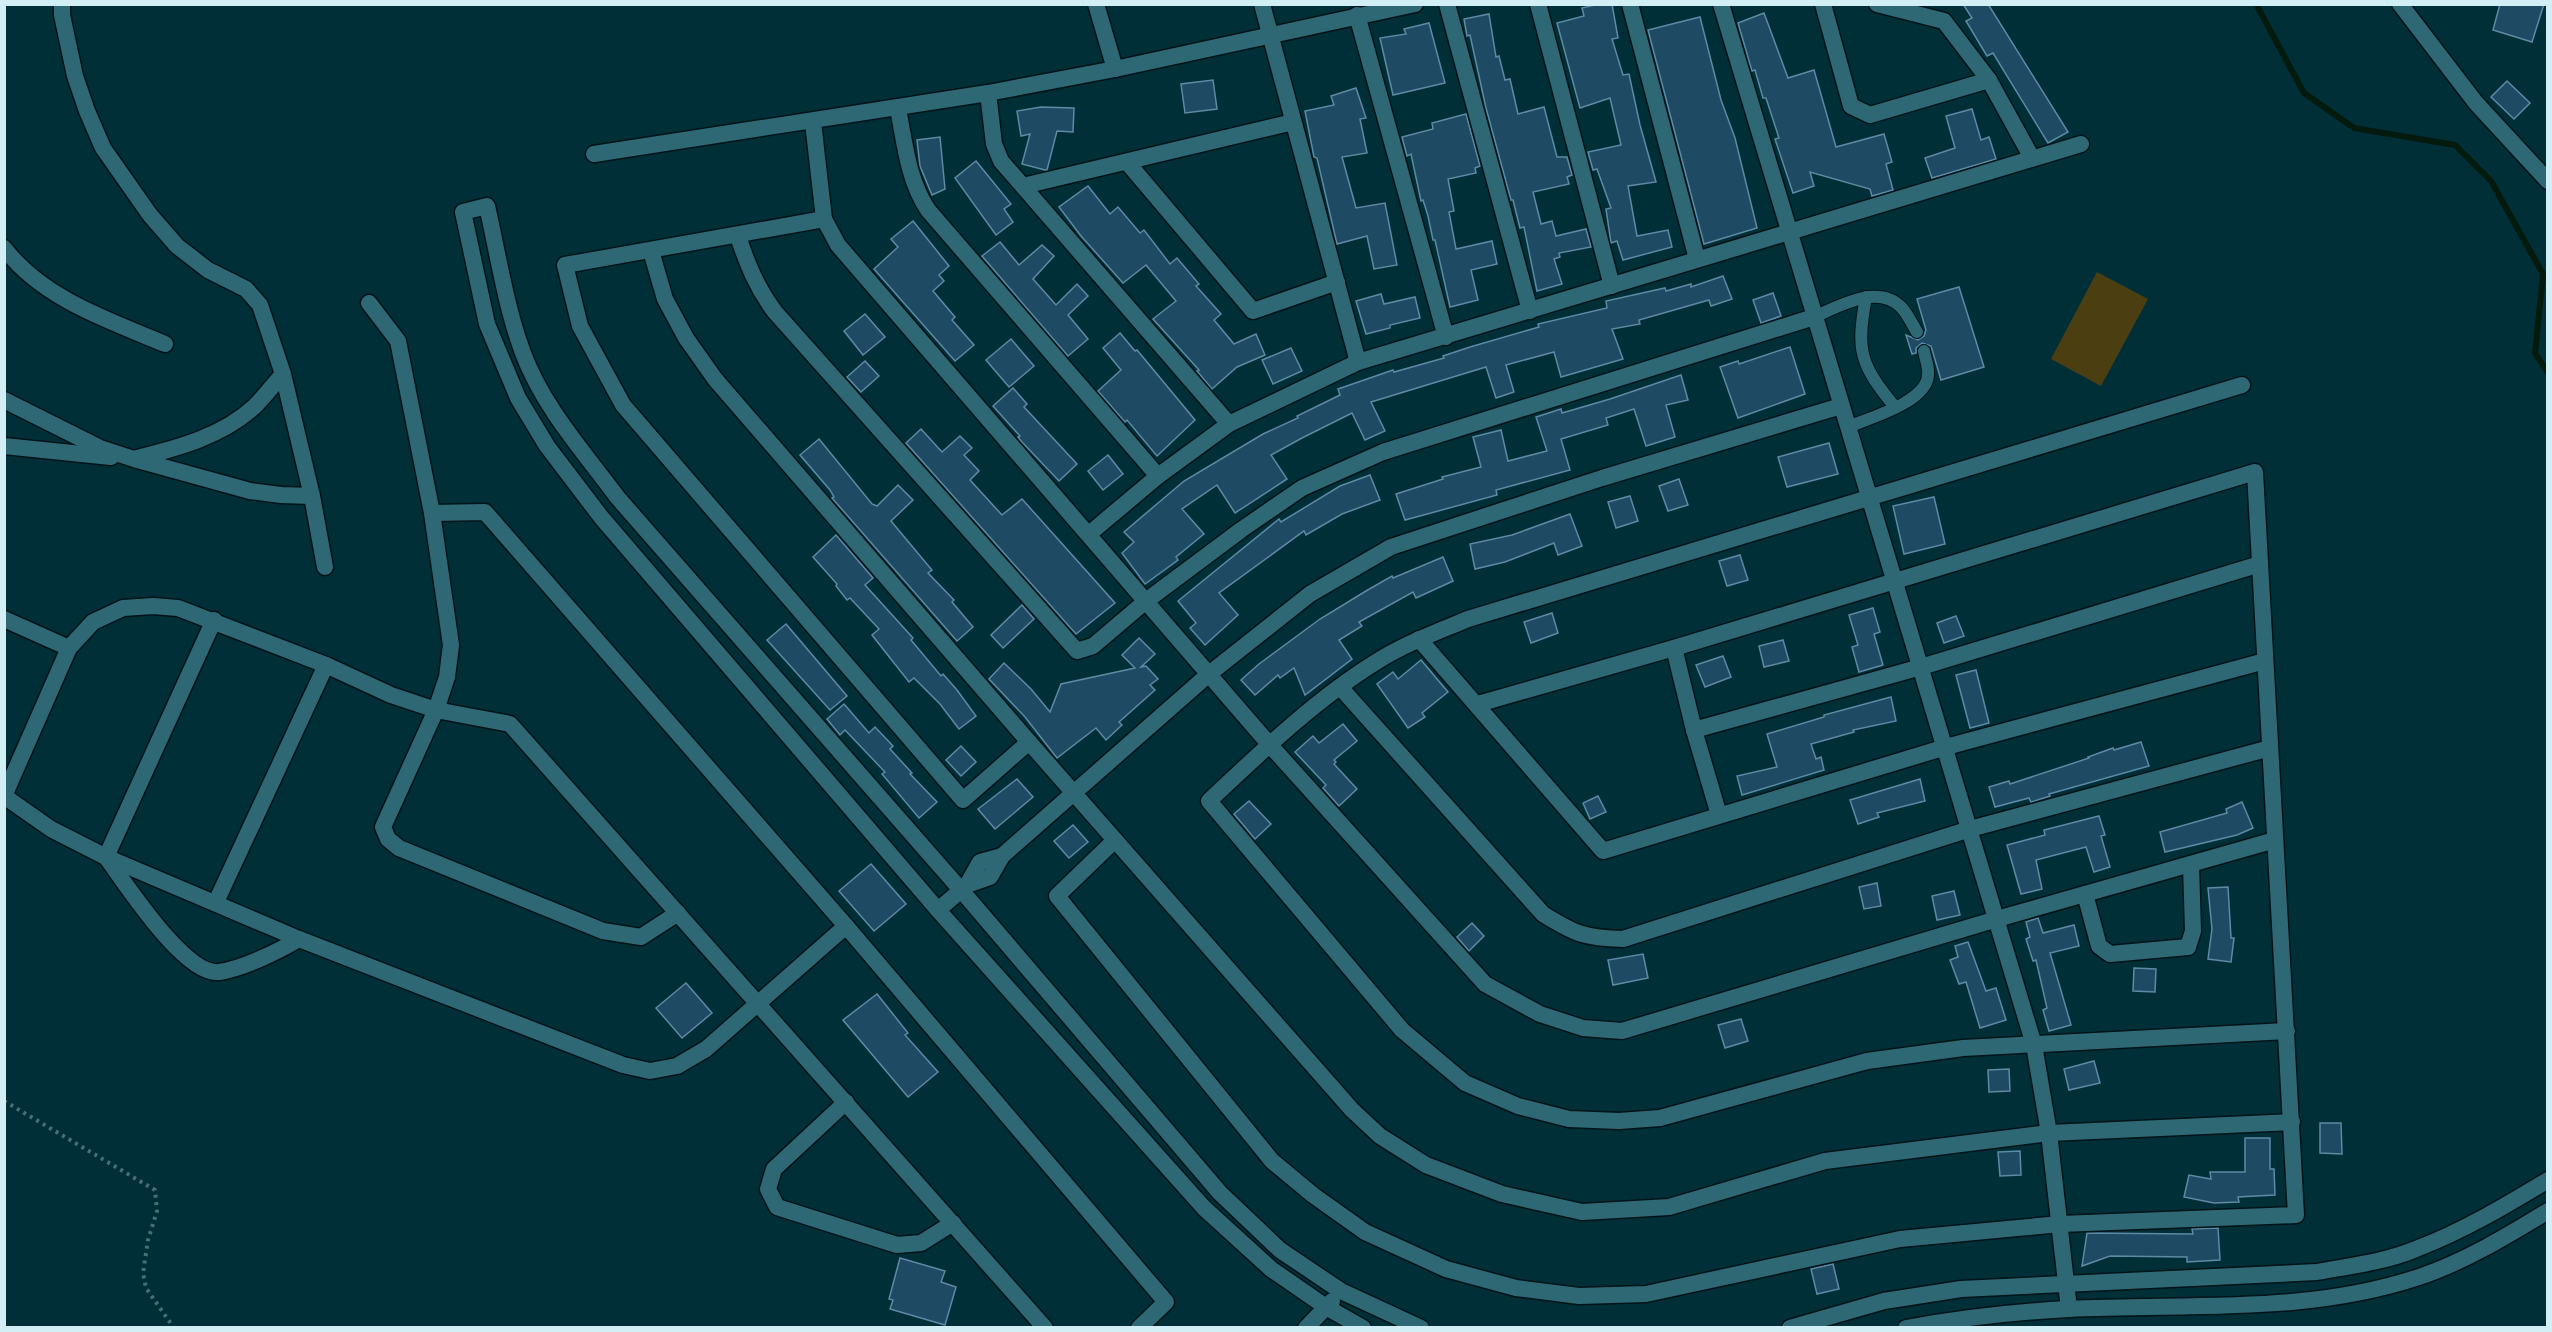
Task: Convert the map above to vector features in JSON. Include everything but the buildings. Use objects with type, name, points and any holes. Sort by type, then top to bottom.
[{"type":"street","points":[[62,4],[62,15],[75,76],[103,148],[150,215],[177,246],[208,270],[246,289],[260,305],[283,374],[312,495],[326,567]]},
{"type":"street","points":[[1096,4],[1115,69]]},
{"type":"street","points":[[1262,4],[1358,362]]},
{"type":"street","points":[[594,154],[898,109],[988,93],[1115,69],[1415,4]]},
{"type":"street","points":[[1447,4],[1530,311]]},
{"type":"street","points":[[1538,4],[1612,286]]},
{"type":"street","points":[[1630,4],[1697,259]]},
{"type":"street","points":[[1721,4],[2034,1045],[2049,1133],[2069,1309]]},
{"type":"street","points":[[1823,4],[1851,106],[1870,115],[1989,80]]},
{"type":"street","points":[[1877,4],[1944,21],[1989,80],[2032,158]]},
{"type":"street","points":[[2404,6],[2476,103],[2547,181]]},
{"type":"street","points":[[1357,15],[1446,337]]},
{"type":"street","points":[[988,93],[994,144],[1001,161],[1229,424]]},
{"type":"street","points":[[898,109],[912,179],[928,210],[1158,476]]},
{"type":"street","points":[[813,122],[824,219],[838,245],[1269,744],[1485,984],[1540,1014],[1583,1028],[1622,1031],[1997,919],[2275,840]]},
{"type":"street","points":[[1023,186],[1293,122]]},
{"type":"street","points":[[1089,534],[1158,476],[1229,424],[1358,362],[2081,144]]},
{"type":"street","points":[[1127,162],[1253,311],[1337,282]]},
{"type":"street","points":[[1365,1304],[1352,1326],[1271,1269],[1204,1208],[938,910],[601,517],[547,446],[518,398],[487,324],[463,212],[488,206],[523,353],[538,385],[566,429],[618,498],[964,887],[1220,1193],[1280,1250],[1341,1291],[1421,1328]]},
{"type":"street","points":[[824,219],[566,265],[580,326],[623,405],[963,800],[1029,742]]},
{"type":"street","points":[[738,236],[749,269],[760,292],[776,312],[1077,651],[1093,646],[1146,601],[1302,488],[1383,452],[1814,317]]},
{"type":"street","points":[[4,248],[16,264],[67,302],[165,344]]},
{"type":"street","points":[[651,251],[665,299],[686,338],[715,379],[1029,742],[1353,1110],[1380,1136],[1426,1165],[1502,1194],[1582,1212],[1669,1208],[1825,1161],[2049,1133],[2292,1122]]},
{"type":"street","points":[[369,303],[398,341],[432,513],[451,645],[447,677],[436,710],[383,827],[387,839],[399,848],[603,931],[641,937],[678,913]]},
{"type":"street","points":[[4,446],[134,459],[182,447],[227,426],[254,406],[283,374]]},
{"type":"street","points":[[2242,385],[1468,619],[1419,639],[1377,661],[1340,687],[1269,744],[1209,801],[1402,1030],[1465,1083],[1518,1106],[1569,1119],[1619,1121],[1660,1118],[1867,1061],[1963,1048],[2287,1031]]},
{"type":"street","points":[[4,400],[100,448],[134,459],[250,491],[281,495],[312,495]]},
{"type":"street","points":[[938,910],[964,887],[990,877],[1002,856],[1209,674],[1310,594],[1391,547],[1602,478],[1841,406]]},
{"type":"street","points":[[1115,840],[1057,896],[1272,1161],[1313,1195],[1365,1232],[1446,1269],[1516,1288],[1579,1296],[1646,1294],[1900,1239],[2060,1224],[2296,1215],[2256,472],[1674,648],[1478,704]]},
{"type":"street","points":[[432,513],[485,512],[846,926],[1166,1302],[1139,1328]]},
{"type":"street","points":[[1694,730],[1921,667],[2260,564]]},
{"type":"street","points":[[846,926],[759,1003],[706,1049],[677,1066],[650,1071],[623,1065],[299,939],[106,857],[51,829],[4,796],[69,648],[93,622],[123,609],[153,606],[178,608],[214,620],[391,694],[436,710],[510,724],[759,1003],[1045,1328]]},
{"type":"street","points":[[4,619],[69,648]]},
{"type":"street","points":[[106,857],[214,620]]},
{"type":"street","points":[[1419,639],[1478,704],[1603,851],[1946,747],[2265,661]]},
{"type":"street","points":[[1674,648],[1694,730],[1719,815]]},
{"type":"street","points":[[216,902],[326,665]]},
{"type":"street","points":[[1340,687],[1543,914],[1573,933],[1592,938],[1623,939],[1970,829],[2270,748]]},
{"type":"street","points":[[106,857],[166,938],[198,967],[217,972],[246,964],[299,939]]},
{"type":"street","points":[[2085,894],[2099,946],[2110,954],[2188,947],[2193,931],[2191,864]]},
{"type":"street","points":[[846,1102],[774,1169],[768,1189],[777,1207],[897,1245],[921,1243],[952,1223]]},
{"type":"street","points":[[1790,1328],[1884,1301],[1961,1289],[2228,1278],[2317,1272],[2369,1263],[2415,1250],[2476,1222],[2547,1180]]},
{"type":"street","points":[[1906,1328],[1964,1317],[2069,1309],[2226,1307],[2322,1299],[2370,1291],[2431,1272],[2495,1243],[2547,1211]]},
{"type":"street","points":[[1306,1328],[1341,1291]]},
{"type":"lane","points":[[1866,297],[1861,324],[1863,361],[1872,378],[1895,407]]},
{"type":"lane","points":[[1814,317],[1847,302],[1866,297],[1884,298],[1901,307],[1917,332]]},
{"type":"lane","points":[[1848,427],[1908,402],[1922,390],[1929,376],[1924,351]]},
{"type":"path","points":[[4,1101],[155,1190],[157,1211],[148,1240],[142,1274],[146,1288],[174,1328]]},
{"type":"shaded area","points":[[2097,272],[2148,299],[2101,386],[2051,359]]},
{"type":"waterway","points":[[2256,4],[2304,93],[2354,128],[2455,145],[2491,181],[2543,274],[2535,353],[2548,373]]}]
